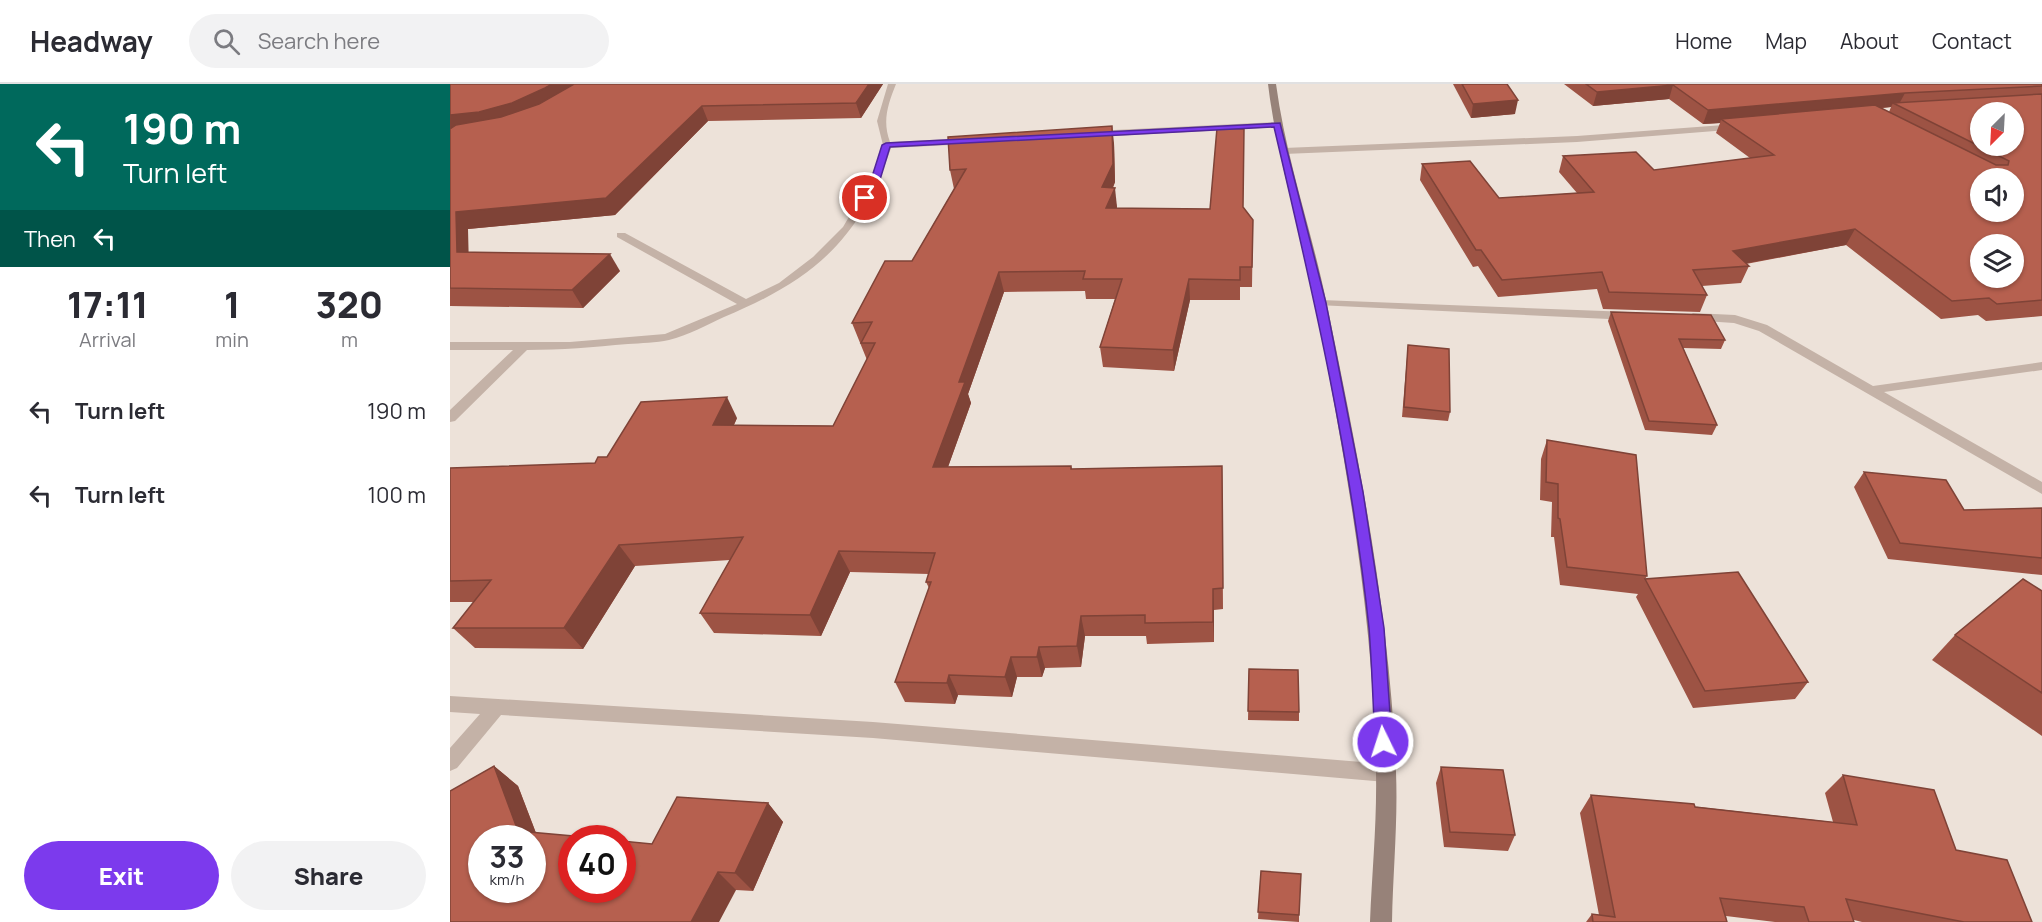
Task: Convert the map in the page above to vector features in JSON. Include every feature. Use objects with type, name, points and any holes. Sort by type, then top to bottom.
[{"type":"street","points":[[450,346],[523,347],[622,343],[667,337],[746,304],[783,285],[817,259],[847,229],[874,183],[886,145],[880,129],[892,84]]},
{"type":"street","points":[[1272,84],[1277,125],[1293,182],[1309,261],[1321,303],[1356,492],[1376,628],[1386,773],[1381,922]]},
{"type":"street","points":[[1088,135],[1277,125]]},
{"type":"street","points":[[1284,151],[1588,138],[1751,126]]},
{"type":"street","points":[[886,145],[981,140]]},
{"type":"street","points":[[621,235],[746,304]]},
{"type":"street","points":[[1321,303],[1642,316]]},
{"type":"street","points":[[1677,316],[1724,317],[1763,328],[2042,489]]},
{"type":"street","points":[[450,418],[523,347]]},
{"type":"street","points":[[1871,390],[2042,366]]},
{"type":"street","points":[[450,704],[873,730],[1386,773]]},
{"type":"street","points":[[450,762],[497,707]]},
{"type":"building","points":[[450,84],[552,84],[512,103],[479,112],[450,115]]},
{"type":"building","points":[[574,84],[869,84],[856,103],[702,106],[606,198],[456,212],[457,252],[610,254],[572,290],[450,288],[450,129],[456,125],[501,117],[539,104]]},
{"type":"building","points":[[1462,84],[1507,84],[1518,100],[1473,104]]},
{"type":"building","points":[[1586,84],[2042,84],[2042,86],[1905,93],[1708,110],[1673,85],[1597,92]]},
{"type":"building","points":[[2042,94],[2042,300],[1997,304],[1989,298],[1952,301],[1855,229],[1733,251],[1749,266],[1693,270],[1707,295],[1609,292],[1602,272],[1502,280],[1481,250],[1476,250],[1422,164],[1470,161],[1499,198],[1594,192],[1563,156],[1636,152],[1654,170],[1774,155],[1721,119],[1875,105],[1970,152],[1970,156],[1978,156],[1996,165],[2008,165],[2009,161],[1999,156],[2024,156],[2024,102],[1970,102],[1970,142],[1893,103]]},
{"type":"building","points":[[1112,126],[1113,164],[1102,187],[1115,188],[1106,208],[1210,209],[1217,128],[1244,129],[1243,207],[1253,220],[1252,267],[1240,267],[1240,280],[1189,279],[1173,350],[1100,347],[1122,279],[1083,279],[1085,271],[999,272],[959,382],[965,382],[933,467],[1071,466],[1071,469],[1222,466],[1223,588],[1213,589],[1213,622],[1145,623],[1145,615],[1081,616],[1077,646],[1039,647],[1037,657],[1011,657],[1005,677],[949,675],[947,683],[895,682],[931,582],[926,582],[935,553],[839,551],[810,615],[700,613],[743,537],[619,545],[564,628],[453,628],[491,580],[450,581],[450,468],[595,463],[598,457],[607,457],[641,402],[727,397],[713,425],[833,426],[875,343],[861,343],[872,322],[852,323],[885,261],[912,261],[966,169],[950,170],[948,137]]},
{"type":"building","points":[[1611,312],[1711,315],[1725,340],[1679,339],[1717,425],[1649,421]]},
{"type":"building","points":[[1408,345],[1449,349],[1450,412],[1404,407]]},
{"type":"building","points":[[1547,440],[1636,455],[1647,576],[1567,567],[1558,518],[1558,484],[1546,482]]},
{"type":"building","points":[[1864,472],[1946,480],[1964,510],[2042,508],[2042,558],[1900,543]]},
{"type":"building","points":[[1738,572],[1808,682],[1705,691],[1645,579]]},
{"type":"building","points":[[2023,579],[2042,591],[2042,693],[1955,635]]},
{"type":"building","points":[[1249,669],[1298,670],[1299,712],[1248,711]]},
{"type":"building","points":[[494,766],[516,825],[468,825],[468,903],[546,903],[546,834],[558,835],[558,903],[636,903],[636,842],[652,844],[677,797],[768,803],[735,873],[718,872],[691,922],[450,922],[450,791]]},
{"type":"building","points":[[1441,767],[1503,770],[1515,835],[1450,832]]},
{"type":"building","points":[[1843,775],[1934,790],[1956,850],[2007,860],[2032,922],[1964,922],[1846,899],[1854,922],[1809,922],[1804,907],[1720,898],[1727,922],[1593,922],[1592,914],[1615,917],[1591,795],[1694,804],[1695,807],[1857,825]]},
{"type":"building","points":[[1261,871],[1301,874],[1299,915],[1258,912]]},
{"type":"route","points":[[865,198],[874,183],[886,145],[1277,125],[1293,182],[1309,261],[1321,303],[1356,492],[1376,628],[1383,742]]}]
